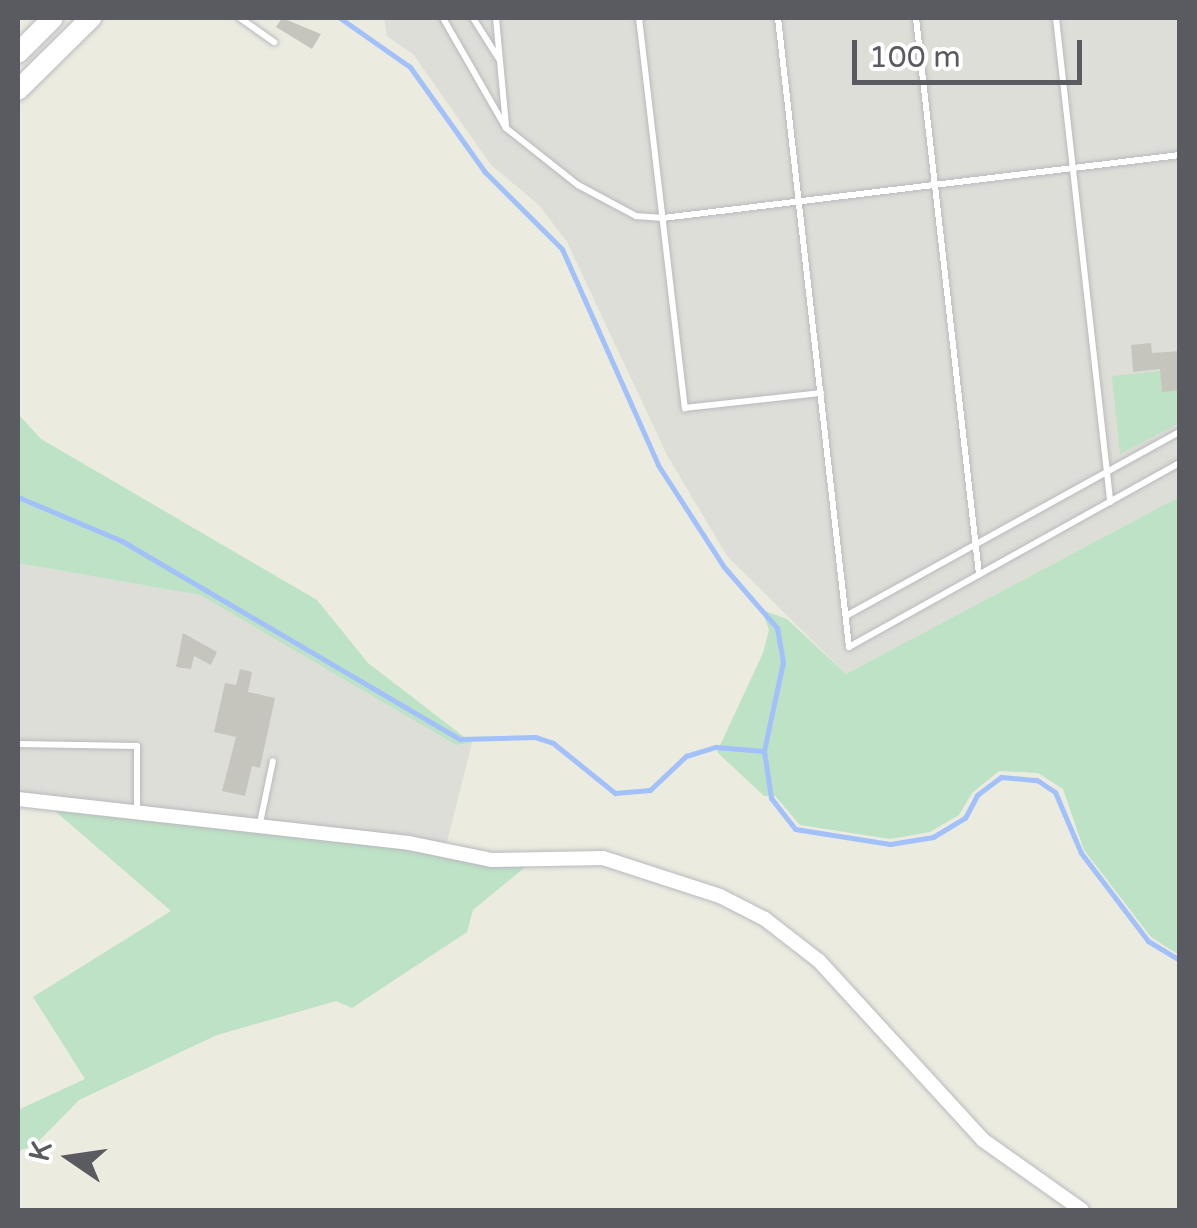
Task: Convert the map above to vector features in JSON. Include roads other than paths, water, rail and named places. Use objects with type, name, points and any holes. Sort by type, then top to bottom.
[{"type":"main road","points":[[18,53],[53,18]]},
{"type":"main road","points":[[18,90],[91,18]]},
{"type":"street","points":[[18,799],[260,824],[492,860],[603,858],[720,896],[764,918],[819,961],[984,1140],[1082,1210]]},
{"type":"lane","points":[[240,18],[274,42]]},
{"type":"lane","points":[[443,18],[506,128],[617,208],[663,218],[1180,155]]},
{"type":"lane","points":[[473,18],[500,62]]},
{"type":"lane","points":[[496,18],[506,128]]},
{"type":"lane","points":[[639,18],[685,408],[821,393]]},
{"type":"lane","points":[[778,18],[849,647],[1180,463]]},
{"type":"lane","points":[[916,18],[980,574]]},
{"type":"lane","points":[[1056,18],[1110,502]]},
{"type":"lane","points":[[846,616],[1180,432]]},
{"type":"lane","points":[[18,744],[137,746],[137,811]]},
{"type":"lane","points":[[260,824],[274,760]]},
{"type":"waterway","points":[[340,18],[410,67],[485,172],[562,249],[658,465],[724,567],[777,628],[783,662],[764,751]]},
{"type":"waterway","points":[[18,497],[122,541],[460,739],[535,737],[553,743],[615,793],[650,790],[686,756],[716,747],[764,751],[771,798],[795,829],[890,844],[933,837],[965,818],[977,795],[1001,777],[1037,780],[1055,792],[1081,853],[1148,941],[1180,960]]}]
